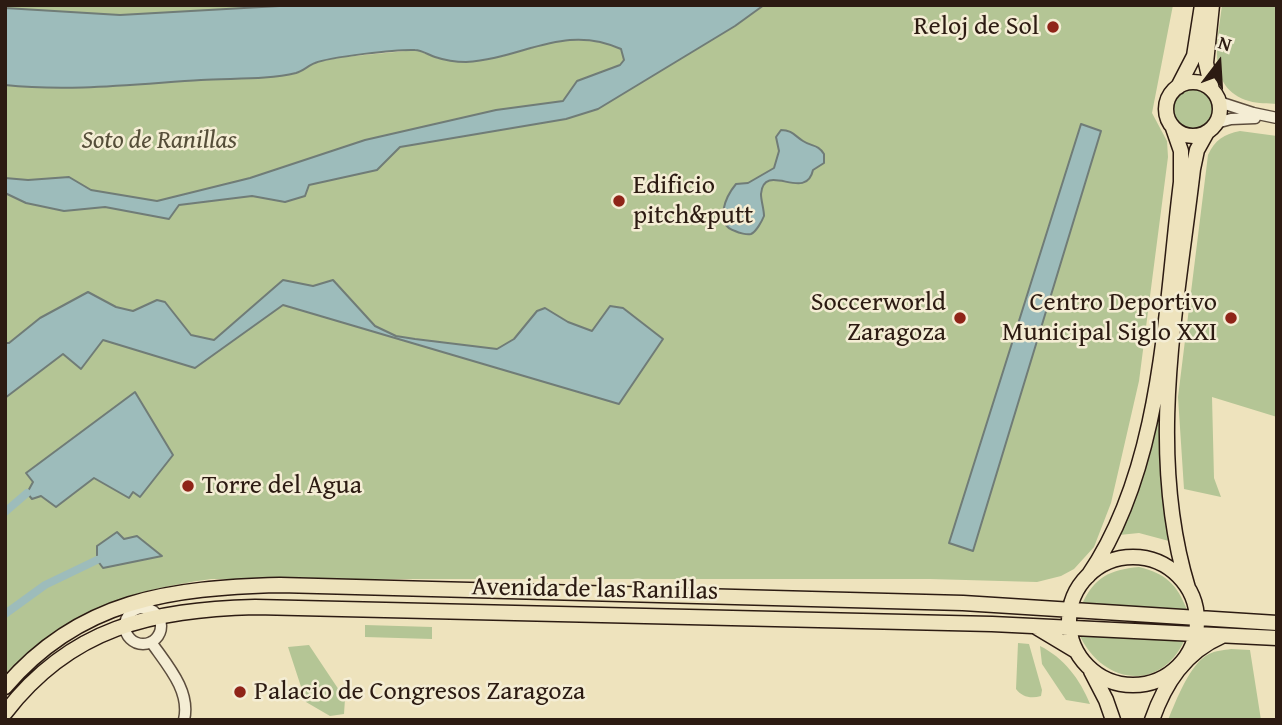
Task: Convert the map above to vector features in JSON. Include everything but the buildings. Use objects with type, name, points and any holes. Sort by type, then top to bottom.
[{"type":"main road","points":[[1178,87],[1194,57],[1202,5]]},
{"type":"main road","points":[[1152,720],[1167,686],[1191,649],[1196,634],[1197,617],[1177,545],[1170,491],[1167,394],[1193,169],[1197,150],[1219,116],[1206,63],[1212,5]]},
{"type":"main road","points":[[1112,720],[1106,700],[1089,667],[1076,651],[1070,626],[1070,610],[1109,541],[1131,486],[1153,407],[1181,182],[1181,151],[1166,114],[1166,106],[1172,92],[1184,84],[1199,83],[1215,96]]},
{"type":"main road","points":[[1173,128],[1185,135],[1200,135],[1211,128]]},
{"type":"main road","name":"Avenida de las Ranillas","points":[[1039,607],[1084,581],[1111,561],[1139,557],[1165,566],[1222,619]]},
{"type":"main road","name":"Avenida de las Ranillas","points":[[5,713],[48,667],[79,646],[124,625],[146,608],[186,590],[280,585],[664,594],[1039,607],[1277,622]]},
{"type":"main road","name":"Avenida de las Ranillas","points":[[5,687],[26,664],[54,641],[100,614],[146,608],[188,610],[254,607],[1070,626],[1277,638]]},
{"type":"main road","name":"Avenida de las Ranillas","points":[[1032,625],[1076,651]]},
{"type":"main road","points":[[1089,667],[1106,679],[1133,685],[1160,679],[1209,641],[1223,635]]},
{"type":"street","points":[[1215,96],[1275,117]]},
{"type":"street","points":[[1211,128],[1239,118],[1275,117]]},
{"type":"street","points":[[124,625],[128,636],[135,642],[151,642],[160,630],[146,608]]},
{"type":"street","points":[[151,642],[184,694],[187,707],[184,720]]},
{"type":"green space","points":[[5,5],[297,5],[120,15],[5,8]]},
{"type":"green space","points":[[764,5],[1173,5],[1152,113],[1167,141],[1168,157],[1139,381],[1111,503],[1094,547],[1074,569],[1061,576],[1037,582],[930,579],[211,579],[151,590],[100,608],[52,635],[5,674],[5,193],[26,203],[64,211],[105,207],[168,219],[178,205],[252,196],[285,202],[309,185],[377,170],[400,147],[566,119],[598,108],[735,26]]},
{"type":"green space","points":[[1222,5],[1277,5],[1277,104],[1249,101],[1235,95],[1226,85],[1220,74],[1217,47]]},
{"type":"green space","name":"Soto de Ranillas","points":[[560,40],[591,41],[614,46],[621,49],[624,60],[620,65],[577,81],[563,101],[496,110],[157,201],[91,190],[69,177],[28,180],[5,178],[5,85],[103,86],[251,77],[298,72],[316,62],[344,57],[416,50],[439,59],[501,57]]},
{"type":"green space","points":[[1193,89],[1201,90],[1207,95],[1212,101],[1212,117],[1207,123],[1201,128],[1193,129],[1185,128],[1179,123],[1174,117],[1173,109],[1174,101],[1179,95],[1185,90]]},
{"type":"green space","name":"Centro Deportivo Municipal Siglo XXI","points":[[1240,131],[1277,136],[1277,417],[1212,397],[1214,478],[1221,497],[1184,489],[1178,397],[1208,155],[1221,138]]},
{"type":"green space","points":[[1160,406],[1161,478],[1169,541],[1139,533],[1119,535],[1149,450]]},
{"type":"green space","points":[[1139,567],[1169,581],[1179,593],[1187,610],[1082,604],[1092,587],[1104,576]]},
{"type":"green space","points":[[365,625],[432,627],[432,639],[365,637]]},
{"type":"green space","points":[[1079,634],[1184,641],[1173,658],[1160,669],[1146,675],[1130,676],[1115,672],[1101,663],[1089,651]]},
{"type":"green space","points":[[1018,643],[1029,644],[1042,690],[1041,696],[1027,697],[1016,689]]},
{"type":"green space","points":[[309,645],[345,699],[344,714],[330,716],[306,702],[288,647]]},
{"type":"green space","points":[[1040,646],[1070,670],[1090,704],[1066,700],[1042,664]]},
{"type":"green space","points":[[1231,649],[1250,650],[1261,720],[1168,720],[1184,683],[1196,665],[1209,654]]},
{"type":"water","points":[[297,5],[764,5],[735,26],[598,109],[566,119],[400,147],[377,170],[309,185],[305,196],[285,202],[252,196],[179,205],[169,219],[105,207],[64,211],[26,203],[5,193],[5,178],[28,180],[69,177],[91,190],[157,201],[250,178],[365,140],[496,110],[563,101],[577,81],[620,65],[624,60],[621,49],[600,42],[581,40],[562,41],[486,60],[466,62],[442,59],[417,50],[364,54],[334,58],[315,63],[296,73],[274,77],[79,88],[5,85],[5,8],[120,15]]},
{"type":"water","points":[[1081,124],[1101,131],[973,551],[949,543]]},
{"type":"water","points":[[781,130],[791,132],[819,149],[824,154],[824,163],[813,170],[809,179],[802,183],[769,181],[764,185],[761,194],[764,216],[759,226],[751,234],[735,231],[724,222],[725,202],[736,184],[748,183],[774,168],[779,151],[776,137]]},
{"type":"water","points":[[283,280],[313,286],[333,280],[375,326],[396,336],[415,339],[497,349],[514,339],[537,311],[545,308],[568,322],[592,331],[610,306],[623,308],[663,339],[619,404],[283,305],[195,368],[103,340],[81,369],[63,354],[5,398],[5,343],[9,343],[40,318],[88,292],[116,307],[133,311],[157,300],[165,302],[191,335],[214,340]]},
{"type":"water","points":[[135,392],[173,455],[140,497],[133,492],[129,498],[94,478],[56,507],[41,496],[32,499],[27,493],[33,482],[26,473]]},
{"type":"water","points":[[117,532],[124,539],[137,536],[162,556],[103,568],[97,560],[97,546]]},
{"type":"waterway","points":[[5,512],[27,493]]},
{"type":"waterway","points":[[5,614],[45,585],[97,560]]},
{"type":"place","name":"Reloj de Sol","points":[[1053,27]]},
{"type":"place","name":"Edificio pitch&putt","points":[[619,201]]},
{"type":"place","name":"Soccerworld Zaragoza","points":[[960,318]]},
{"type":"place","name":"Centro Deportivo Municipal Siglo XXI","points":[[1231,318]]},
{"type":"place","name":"Torre del Agua","points":[[188,486]]},
{"type":"place","name":"Palacio de Congresos Zaragoza","points":[[240,692]]}]
